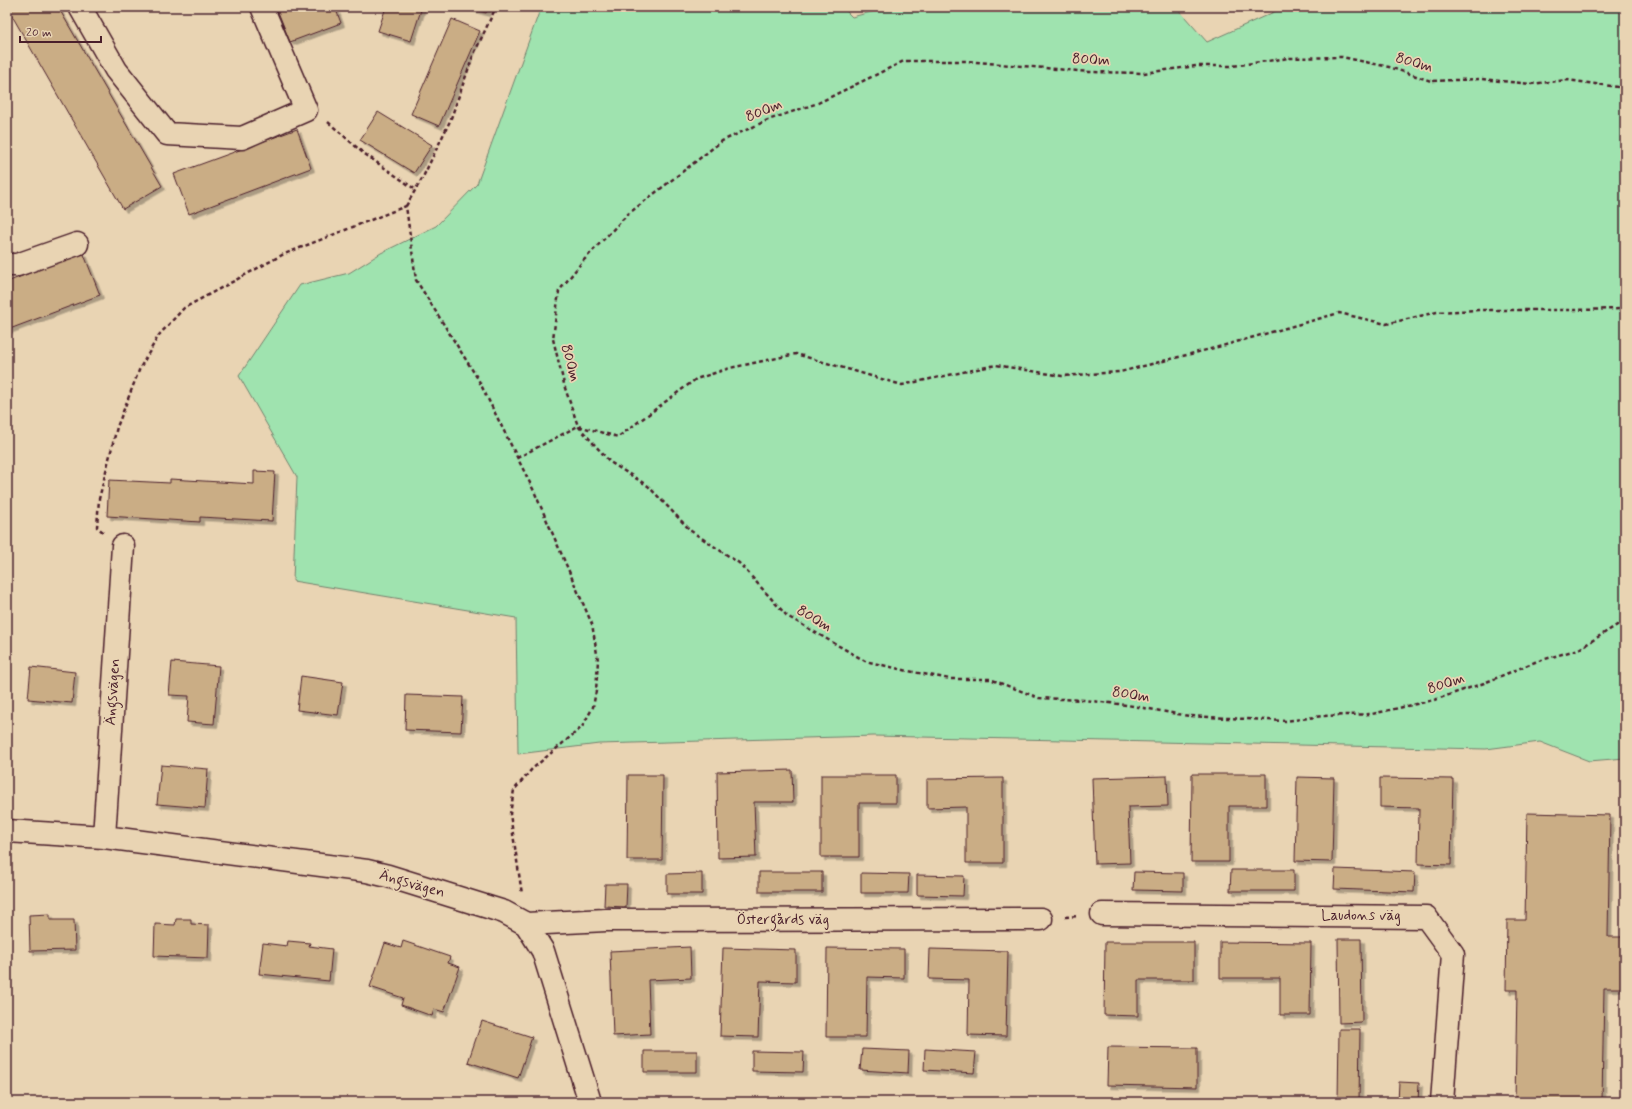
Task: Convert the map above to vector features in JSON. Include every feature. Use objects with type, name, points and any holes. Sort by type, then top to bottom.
[{"type":"street","points":[[80,7],[116,70],[168,134],[242,138],[306,110],[262,7]]},
{"type":"street","points":[[7,265],[17,265],[77,244]]},
{"type":"street","name":"Ängsvägen","points":[[104,837],[123,546]]},
{"type":"street","name":"Ängsvägen","points":[[7,831],[104,837],[367,871],[388,876],[504,912],[526,924],[543,951],[590,1102]]},
{"type":"street","name":"Laudons väg","points":[[1102,914],[1426,917],[1453,954],[1442,1102]]},
{"type":"street","name":"Östergårds väg","points":[[526,924],[614,920],[1041,919]]},
{"type":"path","points":[[123,546],[97,527],[99,498],[117,427],[140,368],[159,336],[184,308],[282,255],[406,206],[416,190],[450,121],[473,56],[496,7]]},
{"type":"path","name":"800m","points":[[1625,88],[1567,80],[1531,84],[1480,79],[1431,81],[1389,68],[1342,57],[1289,58],[1232,66],[1196,66],[1144,73],[1089,72],[966,61],[904,61],[864,82],[818,103],[768,120],[722,142],[628,214],[582,262],[559,291],[553,339],[565,388],[578,426],[610,462],[648,486],[691,531],[739,563],[787,616],[865,662],[950,678],[990,679],[1040,698],[1084,700],[1128,705],[1189,716],[1286,721],[1323,716],[1372,714],[1434,700],[1484,683],[1535,662],[1579,649],[1625,620]]},
{"type":"path","points":[[306,110],[322,117],[362,152],[416,190]]},
{"type":"path","points":[[406,206],[416,280],[478,379],[534,491],[592,624],[598,660],[596,691],[593,707],[582,727],[532,769],[514,790],[510,814],[526,924]]},
{"type":"path","points":[[517,458],[578,426],[618,437],[696,379],[730,368],[796,354],[902,385],[996,365],[1062,376],[1120,372],[1222,346],[1339,313],[1386,324],[1437,312],[1625,308]]},
{"type":"path","points":[[1041,919],[1102,914]]},
{"type":"green space","points":[[541,7],[842,7],[852,17],[890,7],[1176,7],[1207,42],[1285,7],[1625,7],[1625,758],[1589,761],[1540,742],[1486,749],[874,736],[599,744],[518,754],[516,618],[293,581],[297,477],[239,376],[300,285],[349,273],[381,253],[436,226],[477,184]]},
{"type":"building","points":[[7,7],[58,7],[162,186],[123,209]]},
{"type":"building","points":[[276,7],[335,7],[341,23],[290,42]]},
{"type":"building","points":[[386,7],[422,7],[411,41],[378,31]]},
{"type":"building","points":[[466,7],[488,7],[486,13]]},
{"type":"building","points":[[452,19],[480,31],[439,126],[411,114]]},
{"type":"building","points":[[378,112],[432,145],[414,173],[360,140]]},
{"type":"building","points":[[297,129],[311,168],[189,214],[174,174]]},
{"type":"building","points":[[83,252],[100,295],[7,330],[7,282]]},
{"type":"building","points":[[254,471],[275,472],[272,521],[200,517],[200,522],[107,516],[109,480],[170,483],[170,479],[254,484]]},
{"type":"building","points":[[172,662],[219,666],[214,724],[187,722],[189,696],[169,695]]},
{"type":"building","points":[[31,667],[75,672],[72,703],[28,699]]},
{"type":"building","points":[[301,676],[343,682],[338,715],[297,710]]},
{"type":"building","points":[[406,695],[463,697],[461,732],[405,730]]},
{"type":"building","points":[[161,765],[208,769],[205,808],[157,804]]},
{"type":"building","points":[[792,770],[793,802],[754,802],[756,857],[718,858],[717,772]]},
{"type":"building","points":[[1192,774],[1266,774],[1266,806],[1229,806],[1229,862],[1191,862]]},
{"type":"building","points":[[628,775],[663,775],[662,860],[627,860]]},
{"type":"building","points":[[821,775],[896,775],[896,803],[859,803],[859,857],[821,857]]},
{"type":"building","points":[[1167,776],[1168,806],[1128,807],[1130,863],[1095,864],[1092,778]]},
{"type":"building","points":[[1297,777],[1334,778],[1332,862],[1295,861]]},
{"type":"building","points":[[1003,778],[1003,863],[966,863],[966,807],[927,808],[927,779]]},
{"type":"building","points":[[1380,778],[1453,779],[1451,865],[1418,864],[1419,808],[1380,807]]},
{"type":"building","points":[[1527,813],[1610,815],[1608,937],[1625,937],[1625,988],[1604,988],[1602,1102],[1515,1102],[1517,990],[1506,990],[1507,920],[1525,920]]},
{"type":"building","points":[[1335,869],[1415,872],[1414,892],[1334,889]]},
{"type":"building","points":[[1231,870],[1294,870],[1294,891],[1230,891]]},
{"type":"building","points":[[759,872],[822,872],[822,892],[759,892]]},
{"type":"building","points":[[1134,872],[1183,873],[1183,891],[1133,890]]},
{"type":"building","points":[[702,873],[702,894],[667,894],[667,874]]},
{"type":"building","points":[[861,873],[909,874],[908,893],[861,893]]},
{"type":"building","points":[[917,875],[964,876],[963,896],[917,895]]},
{"type":"building","points":[[605,884],[627,884],[626,907],[604,906]]},
{"type":"building","points":[[50,914],[50,920],[74,920],[75,950],[30,951],[29,915]]},
{"type":"building","points":[[176,919],[191,919],[191,924],[209,925],[208,958],[154,956],[155,924],[175,925]]},
{"type":"building","points":[[1338,939],[1361,939],[1362,1022],[1339,1023]]},
{"type":"building","points":[[288,941],[310,943],[309,946],[332,949],[329,981],[259,974],[263,943],[287,946]]},
{"type":"building","points":[[403,941],[450,957],[448,963],[460,967],[444,1012],[434,1009],[432,1016],[401,1005],[403,998],[370,987],[385,943],[401,948]]},
{"type":"building","points":[[1105,942],[1194,942],[1194,980],[1138,980],[1138,1016],[1104,1015]]},
{"type":"building","points":[[1220,942],[1311,943],[1310,1015],[1280,1015],[1280,978],[1220,978]]},
{"type":"building","points":[[690,947],[691,978],[648,980],[650,1034],[613,1036],[610,951]]},
{"type":"building","points":[[723,948],[796,950],[796,982],[760,981],[758,1037],[720,1036]]},
{"type":"building","points":[[827,948],[904,949],[904,978],[867,977],[866,1037],[826,1037]]},
{"type":"building","points":[[930,949],[1008,951],[1006,1036],[968,1035],[969,980],[929,979]]},
{"type":"building","points":[[482,1021],[532,1037],[518,1078],[468,1062]]},
{"type":"building","points":[[1339,1029],[1360,1029],[1359,1102],[1338,1102]]},
{"type":"building","points":[[1108,1047],[1197,1048],[1197,1087],[1107,1085]]},
{"type":"building","points":[[862,1049],[909,1051],[908,1073],[860,1070]]},
{"type":"building","points":[[925,1049],[976,1052],[974,1073],[924,1070]]},
{"type":"building","points":[[644,1051],[697,1051],[697,1072],[644,1072]]},
{"type":"building","points":[[752,1051],[804,1052],[803,1072],[752,1071]]},
{"type":"building","points":[[1399,1082],[1419,1083],[1418,1102],[1398,1102]]}]
